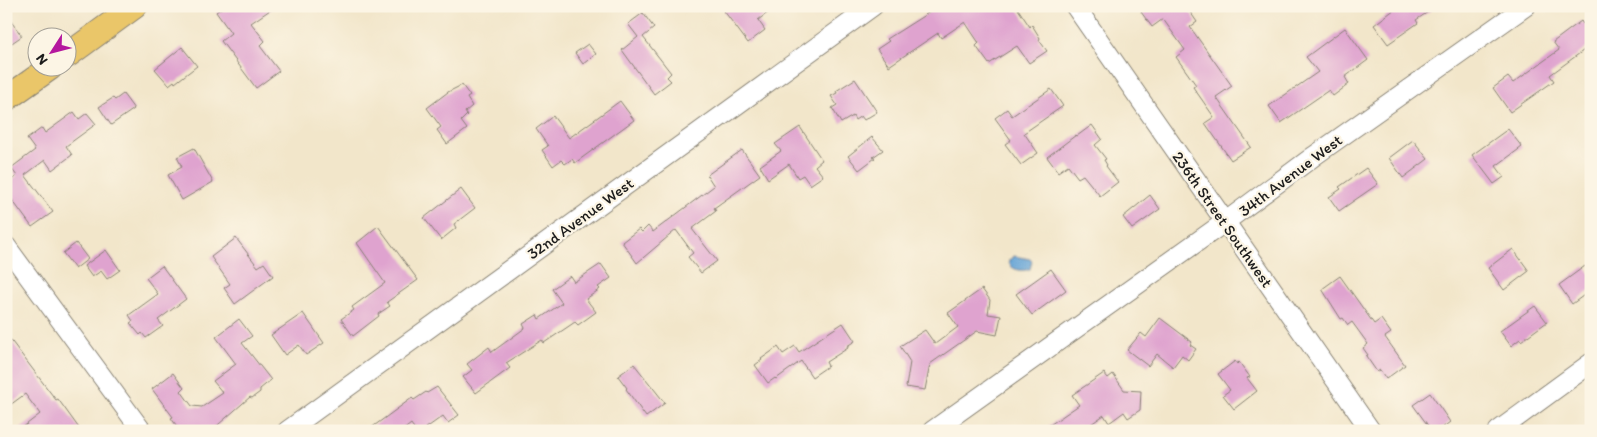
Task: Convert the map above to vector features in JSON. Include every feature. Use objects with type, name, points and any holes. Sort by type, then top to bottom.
[{"type":"main road","points":[[78,48],[135,6]]},
{"type":"main road","points":[[6,99],[36,78]]},
{"type":"street","name":"32nd Avenue West","points":[[287,431],[873,6]]},
{"type":"street","name":"236th Street Southwest","points":[[1076,6],[1371,431]]},
{"type":"street","name":"34th Avenue West","points":[[932,431],[1526,6]]},
{"type":"street","points":[[6,246],[142,431]]},
{"type":"street","points":[[1498,431],[1591,363]]},
{"type":"water","points":[[1014,256],[1030,259],[1032,261],[1030,269],[1020,270],[1013,268],[1009,260]]},
{"type":"building","points":[[224,6],[276,6],[251,23],[265,41],[260,46],[279,71],[256,88],[221,41],[231,33],[216,12]]},
{"type":"building","points":[[731,6],[777,6],[758,20],[765,30],[748,43],[724,11]]},
{"type":"building","points":[[939,6],[1016,6],[1030,27],[1032,25],[1047,51],[1029,63],[1017,46],[989,64],[976,46],[979,43],[965,22],[941,38],[938,33],[889,66],[877,49],[889,41],[887,39]]},
{"type":"building","points":[[1149,6],[1186,6],[1197,22],[1190,27],[1232,86],[1216,97],[1251,147],[1231,160],[1205,123],[1214,117],[1193,87],[1196,85],[1176,57],[1185,50],[1163,19],[1152,27],[1141,12]]},
{"type":"building","points":[[1399,6],[1437,6],[1416,20],[1418,23],[1388,44],[1374,25]]},
{"type":"building","points":[[643,13],[654,28],[643,37],[671,73],[667,77],[671,81],[654,94],[622,50],[638,37],[628,24]]},
{"type":"building","points":[[6,15],[22,36],[6,47]]},
{"type":"building","points":[[1591,18],[1591,45],[1550,75],[1554,81],[1510,112],[1493,88],[1508,77],[1513,83],[1559,50],[1553,42],[1581,21],[1583,24]]},
{"type":"building","points":[[1345,28],[1368,60],[1345,77],[1349,84],[1333,96],[1329,90],[1281,123],[1269,106],[1318,72],[1306,57]]},
{"type":"building","points":[[588,44],[596,54],[583,64],[575,53]]},
{"type":"building","points":[[182,47],[197,66],[175,83],[174,81],[169,85],[155,69]]},
{"type":"building","points":[[855,79],[877,112],[864,120],[861,116],[855,120],[853,116],[841,123],[832,108],[837,105],[831,96]]},
{"type":"building","points":[[462,85],[470,96],[467,98],[472,106],[465,112],[467,115],[461,121],[467,129],[447,144],[437,130],[441,127],[427,108],[448,92]]},
{"type":"building","points":[[1051,89],[1063,106],[1024,133],[1038,153],[1021,165],[1005,144],[1011,140],[995,118],[1007,109],[1012,116]]},
{"type":"building","points":[[123,94],[134,109],[111,125],[99,107]]},
{"type":"building","points":[[620,101],[634,120],[575,163],[572,159],[565,164],[561,160],[553,166],[542,150],[548,146],[536,129],[553,116],[569,138]]},
{"type":"building","points":[[74,112],[79,119],[87,113],[96,124],[66,146],[72,155],[52,170],[45,160],[25,175],[53,212],[32,227],[6,189],[6,184],[17,176],[11,168],[35,150],[27,139],[42,128],[45,133]]},
{"type":"building","points":[[1092,125],[1102,139],[1095,145],[1106,159],[1104,160],[1106,166],[1118,182],[1100,196],[1083,175],[1078,178],[1068,165],[1058,172],[1047,157]]},
{"type":"building","points":[[800,127],[822,160],[815,166],[823,176],[810,185],[803,175],[798,178],[789,164],[768,179],[760,166],[781,151],[775,144]]},
{"type":"building","points":[[1508,129],[1522,147],[1496,166],[1504,177],[1494,184],[1472,155]]},
{"type":"building","points":[[872,137],[883,150],[859,170],[848,156]]},
{"type":"building","points":[[1413,140],[1428,159],[1403,178],[1389,158]]},
{"type":"building","points":[[194,148],[213,182],[182,200],[168,175],[182,167],[177,157]]},
{"type":"building","points":[[742,150],[760,175],[714,208],[716,211],[692,229],[717,261],[701,273],[688,257],[693,253],[676,230],[637,263],[622,242],[639,229],[642,232],[648,226],[653,232],[714,186],[707,175]]},
{"type":"building","points":[[1366,168],[1378,184],[1339,211],[1329,197],[1341,189],[1339,187]]},
{"type":"building","points":[[461,189],[475,208],[454,224],[456,228],[441,240],[424,218]]},
{"type":"building","points":[[1150,195],[1160,209],[1132,229],[1123,217]]},
{"type":"building","points":[[378,226],[418,280],[387,302],[390,306],[353,336],[341,319],[354,310],[352,307],[385,283],[357,243]]},
{"type":"building","points":[[236,238],[258,267],[264,263],[273,276],[235,304],[224,288],[230,284],[211,257]]},
{"type":"building","points":[[76,243],[88,259],[75,269],[63,253]]},
{"type":"building","points":[[1513,249],[1529,271],[1504,290],[1488,268]]},
{"type":"building","points":[[106,250],[120,270],[107,279],[101,271],[92,277],[84,266]]},
{"type":"building","points":[[601,264],[611,278],[586,299],[596,312],[578,325],[575,322],[544,343],[542,340],[506,363],[510,368],[476,393],[463,377],[472,370],[467,364],[489,347],[492,352],[525,328],[523,324],[537,315],[539,319],[562,303],[552,289],[570,276],[574,282]]},
{"type":"building","points":[[162,266],[186,299],[158,320],[163,326],[146,338],[142,333],[140,335],[130,323],[133,321],[129,315],[158,294],[146,278]]},
{"type":"building","points":[[1585,266],[1591,274],[1591,290],[1572,304],[1559,285]]},
{"type":"building","points":[[1051,269],[1066,290],[1032,315],[1016,294]]},
{"type":"building","points":[[1340,276],[1374,324],[1381,319],[1391,333],[1385,337],[1405,365],[1386,379],[1380,370],[1377,372],[1366,356],[1368,355],[1363,348],[1368,344],[1352,322],[1348,325],[1343,318],[1341,319],[1322,289]]},
{"type":"building","points":[[982,289],[990,300],[988,314],[1001,316],[997,335],[977,331],[930,364],[925,390],[906,387],[910,362],[900,346],[925,330],[935,344],[958,327],[948,313]]},
{"type":"building","points":[[1535,306],[1547,322],[1511,346],[1500,331]]},
{"type":"building","points":[[303,313],[324,343],[306,355],[299,345],[285,355],[271,335]]},
{"type":"building","points":[[1160,318],[1192,342],[1190,345],[1196,349],[1188,360],[1182,355],[1173,367],[1157,354],[1148,366],[1127,350],[1141,333],[1146,337]]},
{"type":"building","points":[[239,319],[252,336],[242,343],[271,380],[260,389],[260,392],[252,398],[250,397],[211,431],[179,429],[171,418],[173,417],[152,389],[173,373],[184,388],[181,391],[192,406],[202,407],[223,393],[213,381],[236,364],[216,337]]},
{"type":"building","points":[[843,323],[855,341],[847,346],[848,348],[826,362],[828,366],[812,377],[801,361],[768,383],[755,365],[778,347],[783,354],[795,346],[799,352]]},
{"type":"building","points":[[6,334],[81,431],[18,431],[40,414],[25,394],[6,408]]},
{"type":"building","points":[[1235,361],[1237,364],[1239,362],[1250,377],[1247,378],[1257,391],[1234,409],[1223,395],[1230,390],[1218,374]]},
{"type":"building","points":[[634,364],[665,403],[646,417],[618,376]]},
{"type":"building","points":[[1104,373],[1108,378],[1113,374],[1124,390],[1141,391],[1140,410],[1128,418],[1124,412],[1109,423],[1104,415],[1081,431],[1041,431],[1079,405],[1072,395]]},
{"type":"building","points":[[437,387],[459,415],[448,423],[443,416],[422,431],[416,431],[411,424],[402,431],[367,431],[412,398],[414,400]]},
{"type":"building","points":[[1430,393],[1450,422],[1438,431],[1432,431],[1413,405]]}]
